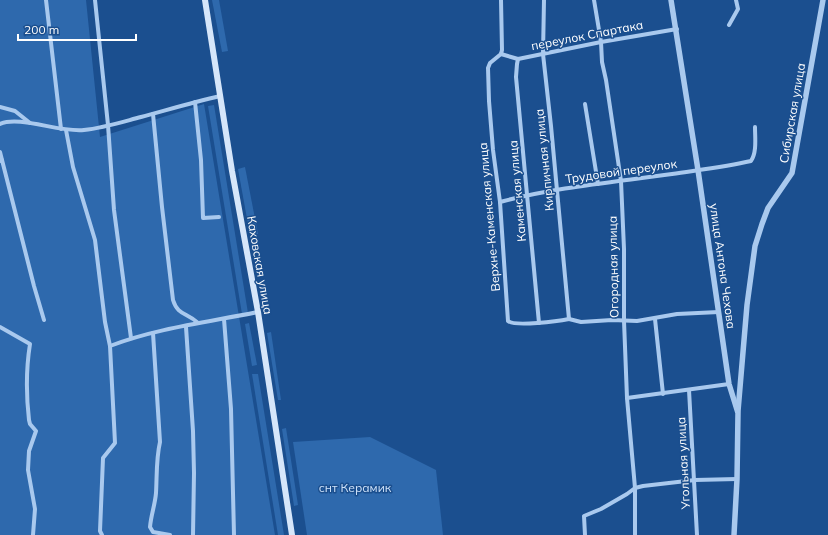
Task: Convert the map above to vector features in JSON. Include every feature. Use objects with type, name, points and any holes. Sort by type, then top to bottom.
[{"type":"main road","name":"Каховская улица","points":[[205,0],[220,96],[258,312],[292,535]]},
{"type":"street","points":[[46,0],[60,130]]},
{"type":"street","points":[[95,0],[108,126],[114,210],[131,338]]},
{"type":"street","points":[[500,0],[501,54]]},
{"type":"street","name":"Кирпичная улица","points":[[544,0],[543,54],[569,319]]},
{"type":"street","name":"Огородная улица","points":[[594,0],[601,42],[602,62],[621,181],[627,398],[635,488],[635,535]]},
{"type":"street","name":"улица Антона Чехова","points":[[671,0],[677,29],[729,384],[738,413],[734,535]]},
{"type":"street","points":[[729,25],[738,10],[736,0]]},
{"type":"street","name":"Сибирская улица","points":[[738,413],[747,305],[756,246],[768,208],[792,173],[823,0]]},
{"type":"street","name":"переулок Спартака","points":[[501,54],[518,59],[601,42],[677,29]]},
{"type":"street","name":"Верхне-Каменская улица","points":[[501,54],[490,63],[488,75],[493,150],[500,202],[508,321],[512,323],[569,319],[580,322],[612,320],[637,321],[677,314],[719,312]]},
{"type":"street","name":"Каменская улица","points":[[518,59],[516,76],[539,322]]},
{"type":"street","points":[[0,124],[6,121],[60,130],[83,130],[108,126],[220,96]]},
{"type":"street","points":[[195,102],[201,160],[203,218],[218,217]]},
{"type":"street","points":[[585,104],[598,184]]},
{"type":"street","points":[[0,107],[15,111],[30,124]]},
{"type":"street","points":[[153,114],[172,300],[175,308],[180,312],[189,315],[198,323]]},
{"type":"street","name":"Трудовой переулок","points":[[500,202],[527,195],[557,190],[750,161],[753,158],[755,147],[755,127]]},
{"type":"street","points":[[66,130],[73,167],[95,240],[105,322],[110,346],[115,443],[103,458],[100,531],[102,535]]},
{"type":"street","points":[[0,152],[44,320]]},
{"type":"street","points":[[110,346],[131,338],[198,323],[258,312]]},
{"type":"street","points":[[224,319],[231,409],[234,535]]},
{"type":"street","points":[[655,319],[663,394]]},
{"type":"street","points":[[186,326],[193,431],[193,535]]},
{"type":"street","points":[[0,327],[30,344],[26,364],[26,393],[30,424],[36,431],[29,451],[28,470],[35,509],[33,535]]},
{"type":"street","points":[[153,333],[160,442],[157,456],[157,477],[154,506],[150,527],[153,532],[170,535]]},
{"type":"street","points":[[627,398],[729,384]]},
{"type":"street","name":"Угольная улица","points":[[689,390],[697,535]]},
{"type":"street","points":[[585,535],[584,516],[601,509],[635,488],[651,484],[695,480],[737,479]]},
{"type":"green space","points":[[0,0],[86,0],[100,137],[204,104],[275,535],[0,535]]},
{"type":"green space","points":[[212,0],[219,0],[228,51],[222,52]]},
{"type":"green space","points":[[214,105],[248,313],[242,314],[208,106]]},
{"type":"green space","points":[[245,167],[258,234],[250,235],[238,169]]},
{"type":"green space","points":[[249,323],[257,365],[252,366],[245,324]]},
{"type":"green space","points":[[271,332],[281,400],[278,400],[267,333]]},
{"type":"green space","points":[[252,374],[258,374],[284,535],[278,535]]},
{"type":"green space","points":[[286,428],[298,505],[294,506],[282,429]]},
{"type":"green space","name":"снт Керамик","points":[[370,437],[436,470],[443,535],[307,535],[293,442]]}]
